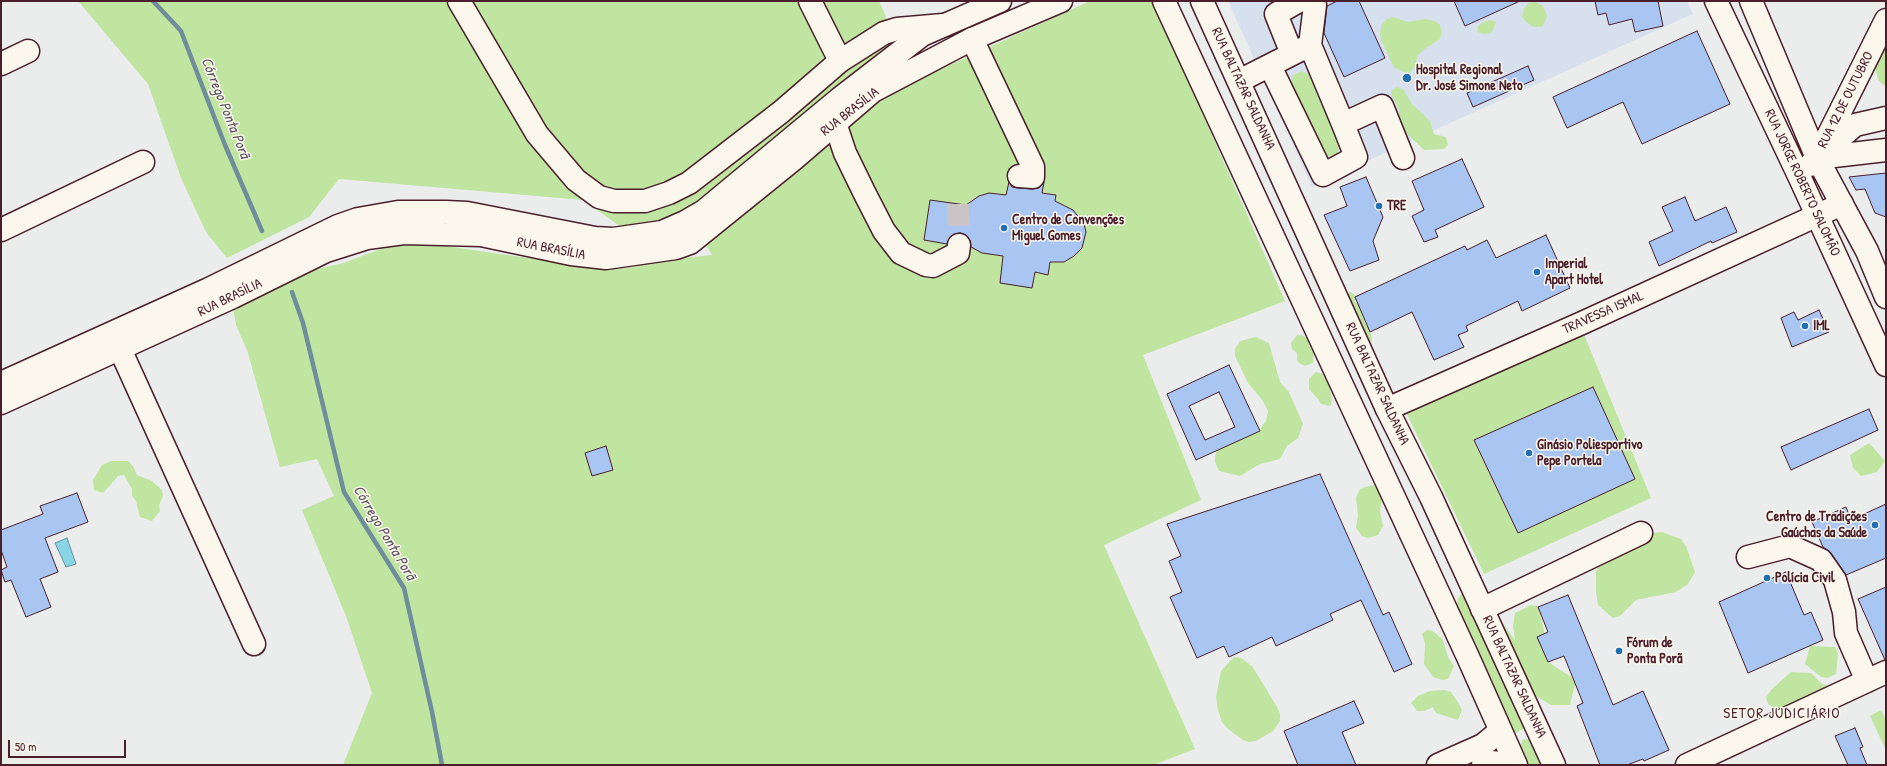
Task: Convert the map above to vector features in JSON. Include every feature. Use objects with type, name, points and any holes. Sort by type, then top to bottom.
[{"type":"main road","points":[[459,1],[537,134],[576,180],[598,197],[614,201],[645,201],[669,193],[689,183],[781,112],[840,61],[884,33],[897,29],[947,25]]},
{"type":"main road","points":[[810,1],[840,61]]},
{"type":"main road","name":"RUA BRASÍLIA","points":[[1,384],[209,289],[338,226],[358,219],[398,212],[446,212],[467,213],[595,238],[613,239],[662,232],[685,222],[704,211],[886,62],[922,35],[1000,1]]},
{"type":"main road","name":"RUA BRASÍLIA","points":[[1,403],[233,297],[326,251],[367,238],[404,233],[481,235],[571,254],[606,258],[676,248],[690,243],[873,91],[972,39],[1012,10],[1061,1]]},
{"type":"main road","points":[[1164,1],[1468,657],[1515,765]]},
{"type":"main road","name":"RUA BALTAZAR SALDANHA","points":[[1202,1],[1274,156],[1387,409],[1434,504],[1554,765]]},
{"type":"main road","points":[[1270,66],[1323,174],[1356,157],[1343,124],[1301,49],[1276,14],[1299,1]]},
{"type":"main road","points":[[1239,81],[1301,49],[1315,5],[1312,1]]},
{"type":"main road","name":"RUA JORGE ROBERTO SALOMÃO","points":[[1716,1],[1886,365]]},
{"type":"main road","name":"RUA JORGE ROBERTO SALOMÃO","points":[[1751,1],[1817,158],[1866,251],[1886,297]]},
{"type":"main road","name":"RUA 12 DE OUTUBRO","points":[[1817,158],[1886,20]]},
{"type":"main road","points":[[972,39],[1033,167],[1033,177],[1019,176]]},
{"type":"main road","points":[[1,64],[28,51]]},
{"type":"main road","points":[[1343,124],[1382,106],[1403,158]]},
{"type":"main road","points":[[1799,176],[1817,158],[1856,125],[1886,118]]},
{"type":"main road","points":[[835,123],[845,153],[881,224],[901,252],[926,265],[933,266],[958,253],[959,245]]},
{"type":"main road","points":[[1817,158],[1886,150]]},
{"type":"main road","points":[[1242,170],[1274,156]]},
{"type":"main road","points":[[1,230],[143,162]]},
{"type":"main road","name":"TRAVESSA ISMAL","points":[[1387,409],[1842,204]]},
{"type":"main road","points":[[120,349],[254,644]]},
{"type":"main road","points":[[1401,515],[1434,504]]},
{"type":"main road","points":[[1482,609],[1641,533]]},
{"type":"main road","points":[[1748,557],[1790,546],[1821,560],[1834,580],[1844,612],[1846,633],[1866,681]]},
{"type":"main road","points":[[1687,765],[1886,672]]},
{"type":"main road","points":[[1438,765],[1483,745],[1500,731]]},
{"type":"main road","points":[[1483,765],[1490,762],[1515,765]]},
{"type":"shaded area","name":"Hospital Regional Dr. José Simone Neto","points":[[1228,1],[1687,1],[1693,14],[1408,142],[1312,187]]},
{"type":"green space","points":[[78,1],[879,1],[898,45],[708,202],[631,234],[583,200],[339,179],[309,217],[227,258],[206,232],[181,178],[148,84]]},
{"type":"green space","points":[[1090,1],[1151,1],[1156,8],[1285,301],[1143,355],[1201,500],[1104,545],[1195,749],[1153,765],[343,765],[372,693],[346,616],[302,510],[334,496],[317,459],[280,467],[247,350],[236,325],[230,290],[343,263],[381,249],[407,245],[432,244],[597,268],[616,269],[635,267],[654,261],[712,255],[705,243],[887,94]]},
{"type":"green space","points":[[1535,2],[1543,6],[1547,16],[1543,26],[1540,27],[1533,27],[1526,22],[1522,16],[1528,3]]},
{"type":"green space","points":[[1393,17],[1408,22],[1425,19],[1435,21],[1440,25],[1442,32],[1440,39],[1418,55],[1414,68],[1409,73],[1403,72],[1394,67],[1381,40],[1380,33],[1382,24],[1387,19]]},
{"type":"green space","points":[[1490,20],[1496,22],[1491,33],[1484,34],[1477,32],[1478,26],[1483,22]]},
{"type":"green space","points":[[1886,44],[1886,87],[1878,80],[1875,66]]},
{"type":"green space","points":[[1302,71],[1311,75],[1317,94],[1335,128],[1340,145],[1337,153],[1332,157],[1326,156],[1322,151],[1316,132],[1291,85],[1293,75]]},
{"type":"green space","points":[[1397,87],[1403,89],[1412,104],[1430,121],[1434,134],[1446,137],[1448,145],[1444,149],[1424,150],[1405,132],[1400,120],[1399,110],[1391,94],[1392,90]]},
{"type":"green space","points":[[1351,292],[1356,296],[1355,302],[1361,306],[1365,323],[1369,328],[1372,338],[1371,349],[1344,294]]},
{"type":"green space","name":"Ginásio Poliesportivo Pepe Portela","points":[[1583,332],[1651,498],[1484,574],[1404,408]]},
{"type":"green space","points":[[1297,335],[1307,338],[1314,353],[1313,363],[1305,366],[1297,360],[1297,353],[1292,349],[1291,343]]},
{"type":"green space","points":[[1256,337],[1269,343],[1280,382],[1289,392],[1303,424],[1298,438],[1287,446],[1280,459],[1260,464],[1240,476],[1219,471],[1215,462],[1215,456],[1217,450],[1258,431],[1266,421],[1268,411],[1263,401],[1248,383],[1235,356],[1235,349],[1240,341]]},
{"type":"green space","points":[[1316,372],[1323,374],[1328,383],[1332,399],[1331,406],[1321,404],[1309,389],[1309,379]]},
{"type":"green space","points":[[1869,443],[1885,461],[1877,472],[1861,476],[1853,468],[1850,455]]},
{"type":"green space","points":[[111,461],[128,461],[133,466],[137,475],[152,481],[162,490],[163,496],[159,505],[160,511],[152,521],[140,517],[136,501],[132,496],[132,489],[124,475],[118,476],[103,493],[94,490],[93,480],[102,465]]},
{"type":"green space","points":[[1372,485],[1376,486],[1382,495],[1380,512],[1383,526],[1378,535],[1368,538],[1362,536],[1356,528],[1358,515],[1356,498],[1360,489]]},
{"type":"green space","points":[[1662,532],[1681,539],[1686,546],[1695,572],[1688,584],[1676,592],[1636,600],[1620,616],[1613,618],[1598,605],[1596,571],[1604,560],[1628,536]]},
{"type":"green space","points":[[1474,588],[1487,590],[1500,620],[1515,640],[1513,626],[1515,613],[1531,605],[1537,606],[1540,612],[1550,659],[1548,662],[1576,680],[1570,705],[1551,705],[1534,695],[1528,726],[1514,734],[1455,614],[1458,598],[1462,593]]},
{"type":"green space","points":[[1427,630],[1433,631],[1443,640],[1448,657],[1454,666],[1448,679],[1442,680],[1433,677],[1424,664],[1425,644],[1422,634]]},
{"type":"green space","points":[[1810,646],[1835,647],[1838,653],[1836,674],[1827,678],[1821,677],[1805,664]]},
{"type":"green space","points":[[1234,657],[1241,658],[1252,666],[1280,714],[1280,721],[1273,731],[1256,741],[1249,742],[1243,740],[1227,728],[1222,722],[1218,710],[1216,697],[1221,671]]},
{"type":"green space","points":[[1791,672],[1811,673],[1822,684],[1835,688],[1793,716],[1768,704],[1766,697],[1772,689]]},
{"type":"green space","points":[[1444,690],[1451,692],[1462,710],[1458,720],[1436,713],[1433,707],[1424,711],[1417,711],[1411,703],[1418,696],[1430,691]]},
{"type":"green space","points":[[1881,710],[1886,720],[1886,750],[1870,716]]},
{"type":"green space","points":[[1532,738],[1542,746],[1540,765],[1523,765],[1519,753],[1522,740]]},
{"type":"water","points":[[67,538],[76,564],[66,567],[55,543]]},
{"type":"building","points":[[1337,1],[1359,1],[1385,58],[1344,77],[1324,33],[1327,6]]},
{"type":"building","points":[[1454,1],[1520,1],[1465,26]]},
{"type":"building","points":[[1595,1],[1658,1],[1663,26],[1635,32],[1632,19],[1609,25],[1606,13],[1598,15]]},
{"type":"building","points":[[1697,31],[1730,104],[1642,144],[1623,102],[1567,128],[1553,97]]},
{"type":"building","points":[[1528,66],[1534,80],[1473,107],[1467,93]]},
{"type":"building","points":[[1462,159],[1484,207],[1435,230],[1438,237],[1424,242],[1412,216],[1424,210],[1412,181]]},
{"type":"building","points":[[1886,173],[1886,217],[1875,213],[1865,189],[1856,190],[1849,177]]},
{"type":"building","points":[[1366,177],[1383,217],[1373,241],[1379,260],[1350,271],[1324,215],[1347,206],[1340,187]]},
{"type":"building","points":[[1009,182],[1012,187],[1032,189],[1039,188],[1044,182],[1042,193],[1056,195],[1055,201],[1073,210],[1084,224],[1086,232],[1082,248],[1074,256],[1064,262],[1050,262],[1048,275],[1035,272],[1032,288],[1000,283],[1003,256],[982,253],[971,247],[970,240],[966,235],[960,233],[954,234],[949,238],[947,244],[924,240],[930,200],[966,205],[979,196],[989,193],[1006,195]]},
{"type":"building","points":[[1685,197],[1695,221],[1726,207],[1737,232],[1712,243],[1711,241],[1659,266],[1649,242],[1673,231],[1662,207]]},
{"type":"building","points":[[1546,235],[1570,288],[1522,311],[1518,301],[1466,326],[1468,331],[1458,335],[1464,347],[1434,360],[1412,312],[1370,332],[1355,297],[1465,246],[1467,250],[1487,240],[1496,258]]},
{"type":"building","name":"IML","points":[[1819,310],[1829,332],[1792,347],[1781,318],[1794,312],[1798,320]]},
{"type":"building","points":[[1229,365],[1260,431],[1196,460],[1167,394]],"holes":[[[1219,392],[1235,427],[1205,440],[1189,406]]]},
{"type":"building","points":[[1593,387],[1635,479],[1518,533],[1474,440]]},
{"type":"building","points":[[1869,409],[1878,430],[1791,470],[1781,447]]},
{"type":"building","points":[[606,446],[613,470],[592,476],[585,453]]},
{"type":"building","points":[[1320,474],[1383,615],[1389,612],[1412,664],[1394,672],[1361,600],[1330,614],[1333,620],[1276,646],[1272,637],[1229,657],[1224,646],[1197,658],[1170,597],[1182,592],[1169,561],[1181,556],[1167,524]]},
{"type":"building","points":[[77,493],[88,522],[45,538],[58,572],[40,579],[51,607],[26,617],[11,580],[5,582],[1,570],[7,567],[1,550],[1,530],[43,514],[40,506]]},
{"type":"building","points":[[1886,504],[1886,558],[1846,575],[1831,553],[1823,547],[1812,522],[1846,507],[1851,520]]},
{"type":"building","points":[[1786,572],[1804,615],[1811,612],[1823,640],[1748,673],[1719,602]]},
{"type":"building","points":[[1886,587],[1886,660],[1885,660],[1858,599]]},
{"type":"building","points":[[1568,595],[1613,705],[1643,691],[1669,750],[1644,761],[1643,759],[1627,765],[1600,765],[1577,706],[1583,703],[1564,656],[1548,662],[1537,637],[1548,632],[1538,607]]},
{"type":"building","points":[[1354,701],[1364,723],[1342,732],[1356,765],[1298,765],[1284,731]]},
{"type":"building","points":[[1855,728],[1863,747],[1860,748],[1867,765],[1848,765],[1835,736]]},
{"type":"waterway","name":"Córrego Ponta Porã","points":[[153,1],[181,31],[225,145],[262,231]]},
{"type":"waterway","name":"Córrego Ponta Porã","points":[[292,292],[303,323],[344,492],[404,588],[432,712],[442,765]]},
{"type":"tunnel","points":[[958,204],[959,245]]},
{"type":"place","name":"Hospital Regional Dr. José Simone Neto","points":[[1407,78]]},
{"type":"place","name":"TRE","points":[[1379,206]]},
{"type":"place","name":"Centro de Convenções Miguel Gomes","points":[[1004,228]]},
{"type":"place","name":"Imperial Apart Hotel","points":[[1537,272]]},
{"type":"place","name":"IML","points":[[1805,326]]},
{"type":"place","name":"Ginásio Poliesportivo Pepe Portela","points":[[1529,453]]},
{"type":"place","name":"Centro de Tradições Gaúchas da Saúde","points":[[1875,525]]},
{"type":"place","name":"Polícia Civil","points":[[1767,578]]},
{"type":"place","name":"Fórum de Ponta Porã","points":[[1619,651]]},
{"type":"district","name":"SETOR JUDICIÁRIO","points":[[1782,714]]}]
